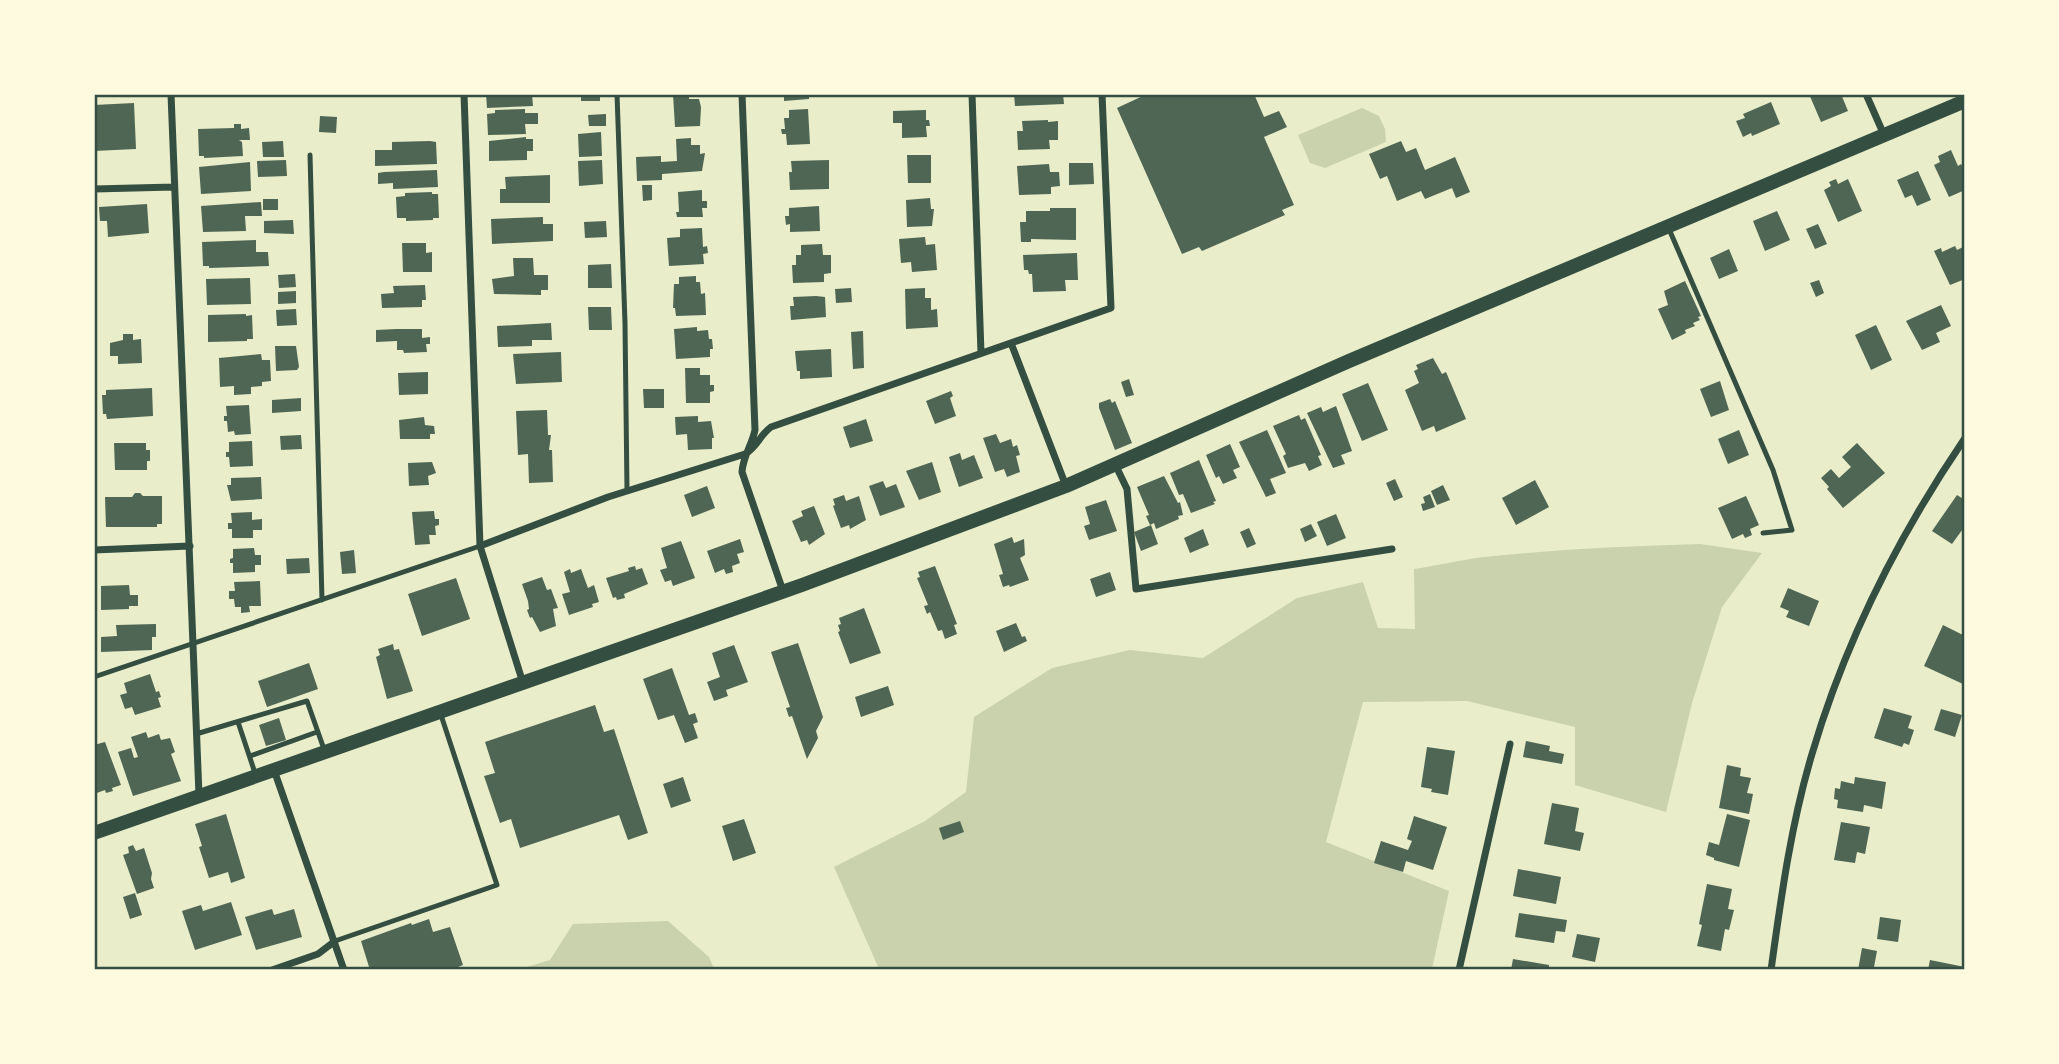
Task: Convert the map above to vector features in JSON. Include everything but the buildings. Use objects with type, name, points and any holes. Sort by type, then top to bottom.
[{"type":"main road","points":[[94,833],[783,592],[1066,486],[1372,351],[1965,101]]},
{"type":"street","points":[[172,94],[199,795]]},
{"type":"street","points":[[464,94],[480,546],[523,683]]},
{"type":"street","points":[[742,94],[755,430],[745,454],[742,472],[783,592]]},
{"type":"street","points":[[972,94],[981,353]]},
{"type":"street","points":[[480,546],[627,491],[745,454],[753,450],[763,433],[771,427],[1111,307],[1102,94]]},
{"type":"street","points":[[1866,94],[1884,135]]},
{"type":"street","points":[[94,189],[174,187]]},
{"type":"street","points":[[1011,343],[1066,486]]},
{"type":"street","points":[[1771,970],[1784,879],[1811,757],[1826,709],[1886,568],[1928,492],[1965,438]]},
{"type":"street","points":[[1115,464],[1128,489],[1136,589],[1392,549]]},
{"type":"street","points":[[94,550],[190,546]]},
{"type":"street","points":[[1460,970],[1510,744]]},
{"type":"street","points":[[274,770],[344,970]]},
{"type":"street","points":[[272,970],[318,954],[335,941]]},
{"type":"lane","points":[[617,94],[625,323],[627,491]]},
{"type":"lane","points":[[310,155],[322,600]]},
{"type":"lane","points":[[1668,226],[1773,470],[1792,530],[1763,533]]},
{"type":"lane","points":[[94,677],[480,546]]},
{"type":"lane","points":[[197,734],[307,701],[325,752]]},
{"type":"lane","points":[[335,941],[498,885],[439,712]]},
{"type":"lane","points":[[238,722],[256,776]]},
{"type":"lane","points":[[250,756],[317,732]]},
{"type":"green space","points":[[1362,108],[1379,116],[1385,129],[1386,142],[1325,168],[1310,163],[1298,135]]},
{"type":"green space","points":[[1700,544],[1762,553],[1722,607],[1692,703],[1666,812],[1575,785],[1575,727],[1467,701],[1363,702],[1326,842],[1449,891],[1432,969],[879,969],[834,867],[925,821],[966,792],[974,717],[1052,668],[1130,650],[1203,658],[1297,598],[1363,582],[1378,628],[1415,629],[1414,569],[1474,558],[1597,548]]},
{"type":"green space","points":[[668,921],[709,957],[714,969],[520,969],[550,960],[573,924]]}]
